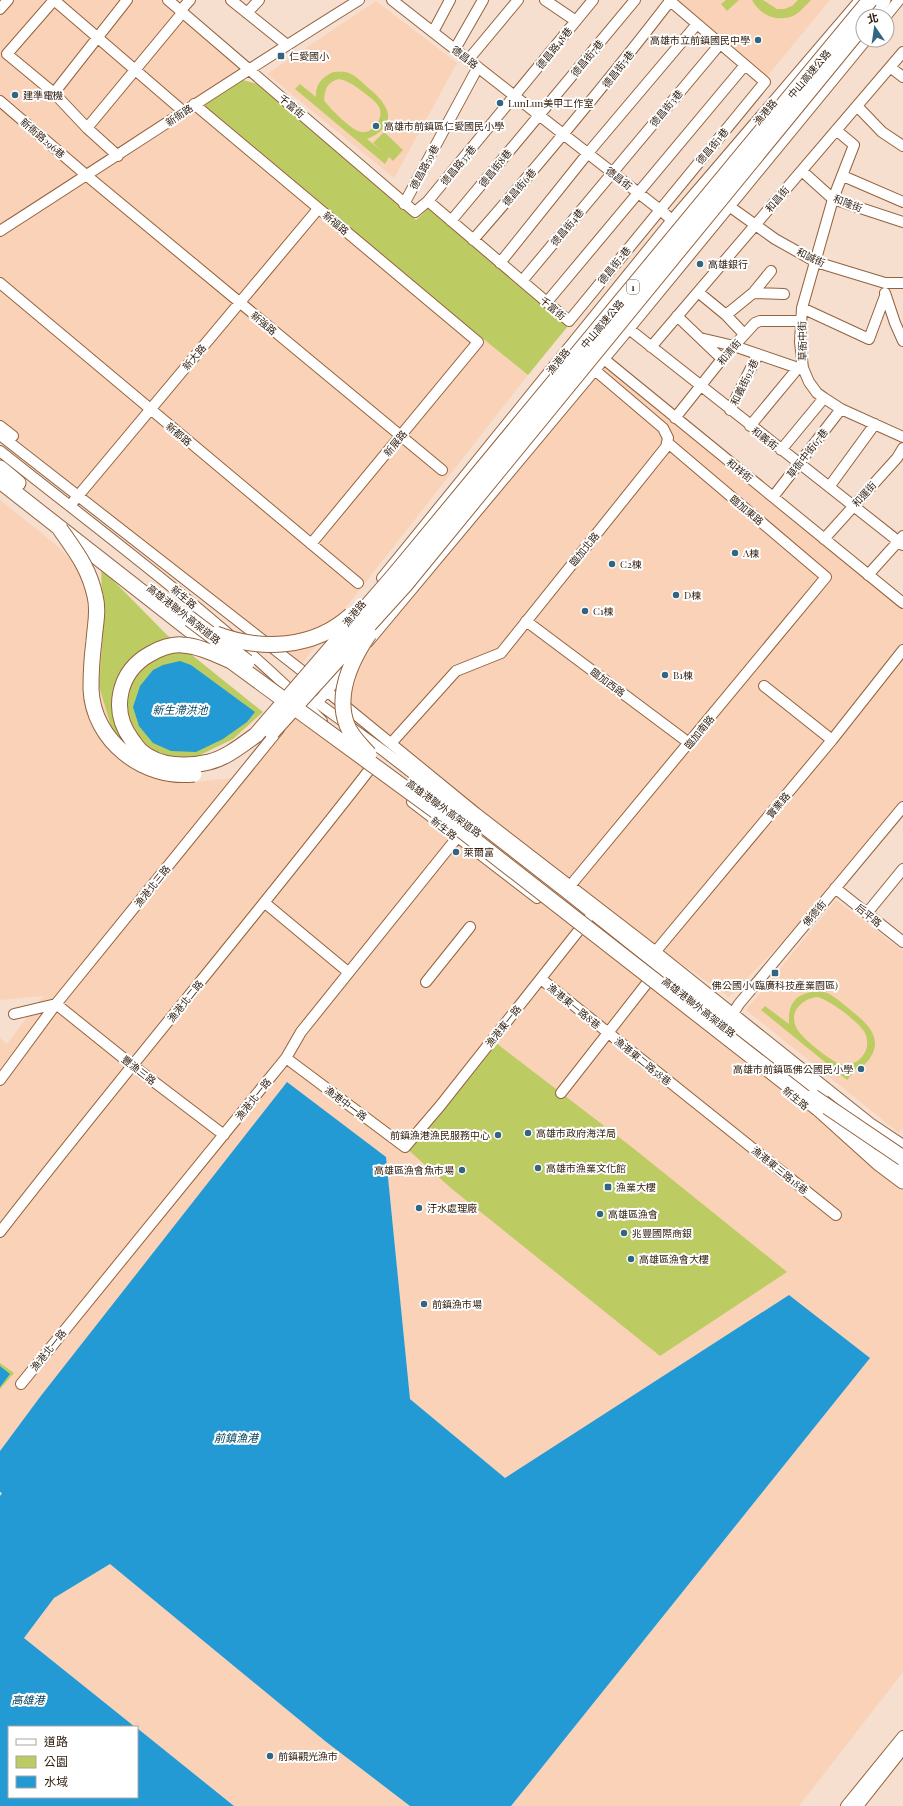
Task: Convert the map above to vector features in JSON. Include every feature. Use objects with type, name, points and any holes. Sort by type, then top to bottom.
[{"type":"highway","name":"中山高速公路","points":[[400,579],[870,0]]},
{"type":"highway","points":[[876,8],[883,0]]},
{"type":"highway","name":"中山高速公路","points":[[400,579],[855,35]]},
{"type":"highway","name":"高雄港聯外高架道路","points":[[0,468],[190,619],[369,754],[460,819],[820,1105],[903,1174]]},
{"type":"highway","name":"高雄港聯外高架道路","points":[[0,481],[231,661],[455,825],[903,1167]]},
{"type":"highway","points":[[60,529],[87,568],[96,596],[97,613],[91,690],[101,723],[119,749],[136,763],[162,773],[185,775],[202,773],[223,766],[245,755],[265,740],[400,579]]},
{"type":"highway","points":[[190,619],[210,631],[232,640],[252,644],[281,645],[296,642],[340,625],[400,579]]},
{"type":"highway","points":[[231,661],[204,649],[180,645],[162,648],[142,659],[127,674],[118,701],[124,729],[141,752],[161,762],[186,766],[210,762],[227,754],[256,735],[400,579]]},
{"type":"highway","points":[[369,754],[355,739],[347,725],[343,711],[344,691],[348,674],[362,644],[400,579]]},
{"type":"highway","points":[[820,1105],[899,1156]]},
{"type":"highway","points":[[820,1105],[879,1163],[903,1181]]},
{"type":"street","points":[[0,9],[8,0]]},
{"type":"street","points":[[118,156],[87,128],[54,93],[7,54],[54,0],[184,112]]},
{"type":"street","points":[[54,93],[96,37],[127,0]]},
{"type":"street","name":"千富街","points":[[168,0],[415,212]]},
{"type":"street","points":[[87,128],[137,70],[190,0]]},
{"type":"street","points":[[231,0],[286,45]]},
{"type":"street","points":[[247,13],[259,0]]},
{"type":"street","name":"新衙路","points":[[0,231],[118,156],[194,104],[359,0]]},
{"type":"street","name":"德昌路","points":[[392,0],[538,115]]},
{"type":"street","points":[[433,32],[450,0]]},
{"type":"street","points":[[455,49],[483,0]]},
{"type":"street","points":[[545,0],[576,21]]},
{"type":"street","name":"德昌路48巷","points":[[515,96],[594,0]]},
{"type":"street","name":"德昌街7巷","points":[[538,115],[595,50],[635,0]]},
{"type":"street","name":"漁港路","points":[[293,687],[672,220],[860,0]]},
{"type":"street","points":[[892,8],[899,0]]},
{"type":"street","points":[[468,60],[516,1]]},
{"type":"street","points":[[546,302],[745,65],[669,1]]},
{"type":"street","name":"德昌街5巷","points":[[564,135],[617,70],[669,1]]},
{"type":"street","points":[[500,263],[588,154],[697,24]]},
{"type":"street","name":"德昌街3巷","points":[[612,173],[720,44]]},
{"type":"street","points":[[323,695],[629,329],[859,48]]},
{"type":"street","name":"和昌街","points":[[651,346],[903,52]]},
{"type":"street","name":"德昌街1巷","points":[[659,209],[765,82],[745,65]]},
{"type":"street","name":"德昌路59巷","points":[[404,204],[478,67]]},
{"type":"street","points":[[890,67],[903,77]]},
{"type":"street","name":"德昌路37巷","points":[[415,212],[428,201],[515,96]]},
{"type":"street","name":"新衙路296巷","points":[[0,101],[86,175]]},
{"type":"street","name":"新福路","points":[[194,104],[478,342]]},
{"type":"street","points":[[857,106],[882,132],[903,146]]},
{"type":"street","name":"德昌街","points":[[538,115],[659,209],[697,245]]},
{"type":"street","name":"德昌街8巷","points":[[451,221],[538,115]]},
{"type":"street","name":"草衙中街","points":[[836,130],[854,145],[833,199],[802,308],[800,368],[817,393],[824,398],[841,409],[903,437]]},
{"type":"street","name":"德昌街6巷","points":[[473,240],[564,135]]},
{"type":"street","name":"和隆街","points":[[802,171],[833,199],[903,222]]},
{"type":"street","name":"德昌街4巷","points":[[522,281],[612,173]]},
{"type":"street","name":"新強路","points":[[86,175],[442,470]]},
{"type":"street","points":[[843,176],[903,202]]},
{"type":"street","name":"千富街","points":[[428,201],[569,321]]},
{"type":"street","name":"和誠街","points":[[729,206],[775,239],[816,262],[885,283],[903,282]]},
{"type":"street","name":"新大路","points":[[76,499],[318,208]]},
{"type":"street","name":"德昌街2巷","points":[[569,321],[659,209]]},
{"type":"street","points":[[726,315],[753,292],[771,271]]},
{"type":"street","points":[[802,308],[869,339],[885,296],[885,283]]},
{"type":"street","name":"新都路","points":[[0,284],[358,583]]},
{"type":"street","points":[[698,292],[726,315],[744,334]]},
{"type":"street","points":[[753,292],[784,294]]},
{"type":"street","points":[[885,296],[903,341]]},
{"type":"street","points":[[677,316],[722,359]]},
{"type":"street","name":"和清街","points":[[675,418],[722,359],[755,323],[760,321],[801,321]]},
{"type":"street","name":"和義街","points":[[629,329],[853,507],[901,541]]},
{"type":"street","name":"和祥街","points":[[578,337],[868,575],[901,598]]},
{"type":"street","points":[[700,338],[734,346],[800,368],[750,426]]},
{"type":"street","name":"新展路","points":[[311,544],[478,342]]},
{"type":"street","points":[[569,348],[663,428],[666,432],[668,443]]},
{"type":"street","name":"和義街92巷","points":[[730,410],[758,354]]},
{"type":"street","points":[[781,450],[824,398]]},
{"type":"street","name":"草衙中街67巷","points":[[773,497],[841,409]]},
{"type":"street","points":[[829,488],[875,424]]},
{"type":"street","name":"新生路","points":[[0,426],[76,499]]},
{"type":"street","name":"新生路","points":[[0,434],[76,499],[181,594],[293,687],[305,698],[370,769],[457,838],[798,1099],[903,1188]]},
{"type":"street","name":"新生路","points":[[0,443],[306,672],[323,695],[385,752],[476,814],[572,884],[596,908]]},
{"type":"street","name":"臨加東路","points":[[668,443],[826,577]]},
{"type":"street","name":"臨加北路","points":[[392,742],[456,671],[501,653],[668,443]]},
{"type":"street","name":"和運街","points":[[824,539],[897,458],[903,448]]},
{"type":"street","name":"新生路","points":[[0,451],[76,499]]},
{"type":"street","points":[[868,575],[901,541]]},
{"type":"street","name":"臨加南路","points":[[572,884],[826,577]]},
{"type":"street","name":"臨加西路","points":[[526,621],[690,743]]},
{"type":"street","name":"實業路","points":[[655,953],[832,740],[903,650]]},
{"type":"street","points":[[764,686],[832,740]]},
{"type":"street","name":"新生路","points":[[305,698],[323,695],[392,742],[476,814],[655,953],[731,1015],[899,1156]]},
{"type":"street","name":"漁港北三路","points":[[0,1080],[56,1004],[305,698]]},
{"type":"street","name":"漁港北二路","points":[[0,1232],[132,1065],[265,903],[370,769]]},
{"type":"street","name":"佛德街","points":[[731,1015],[903,806]]},
{"type":"street","name":"漁港北一路","points":[[21,1384],[286,1058],[301,1032],[476,814]]},
{"type":"street","points":[[867,913],[903,869]]},
{"type":"street","name":"后平路","points":[[835,888],[903,942]]},
{"type":"street","points":[[265,903],[348,972]]},
{"type":"street","name":"漁港東一路","points":[[405,1147],[541,979],[596,908]]},
{"type":"street","points":[[426,982],[470,927]]},
{"type":"street","name":"漁港東一路8巷","points":[[541,979],[608,1033]]},
{"type":"street","points":[[561,1093],[647,983]]},
{"type":"street","points":[[14,1014],[56,1004]]},
{"type":"street","name":"豐漁三路","points":[[56,1004],[132,1065],[224,1135]]},
{"type":"street","name":"新生路","points":[[731,1015],[870,1123],[901,1141]]},
{"type":"street","name":"漁港東二路58巷","points":[[608,1033],[724,1125]]},
{"type":"street","name":"漁港中一路","points":[[286,1058],[405,1147]]},
{"type":"street","name":"漁港東三路18巷","points":[[724,1125],[836,1215]]},
{"type":"street","points":[[899,1156],[901,1141]]},
{"type":"street","points":[[846,1806],[903,1736]]},
{"type":"street","points":[[858,1806],[903,1749]]},
{"type":"shaded area","points":[[0,0],[164,0],[240,68],[131,146],[198,108],[528,375],[300,666],[0,426]]},
{"type":"shaded area","name":"高雄市立前鎮國民中學","points":[[672,0],[830,0],[764,80]]},
{"type":"shaded area","name":"高雄市前鎮區仁愛國民小學","points":[[376,1],[457,63],[394,178],[267,74]]},
{"type":"shaded area","points":[[603,359],[903,603],[903,807],[835,888],[729,997],[570,886],[326,691]]},
{"type":"shaded area","points":[[0,500],[55,544],[95,584],[157,769],[184,783],[232,778],[300,701],[903,1171],[903,1672],[799,1806],[511,1806],[870,1358],[789,1295],[505,1478],[410,1399],[386,1157],[40,1397],[0,1451],[0,1038],[7,1044],[43,996],[0,1000]]},
{"type":"shaded area","name":"高雄市前鎮區佛公國民小學","points":[[836,900],[903,951],[903,1128],[899,1133],[746,1010]]},
{"type":"shaded area","points":[[110,1564],[325,1741],[410,1806],[234,1806],[138,1729],[138,1726],[134,1726],[24,1638],[54,1598]]},
{"type":"green space","points":[[726,0],[739,0],[727,11],[721,4]]},
{"type":"green space","points":[[752,0],[763,0],[777,9],[784,9],[792,6],[798,0],[811,0],[795,15],[776,18],[765,14],[755,6]]},
{"type":"green space","points":[[333,72],[347,72],[351,74],[381,100],[388,114],[388,120],[378,133],[367,139],[384,153],[373,143],[384,132],[403,150],[393,161],[389,157],[385,164],[295,89],[300,84],[316,97],[318,85]],"holes":[[[335,80],[343,80],[352,84],[373,100],[379,107],[380,116],[376,125],[372,129],[363,132],[358,131],[335,113],[324,100],[327,86]]]},
{"type":"green space","points":[[239,79],[258,84],[416,220],[429,208],[568,326],[528,375],[198,108]]},
{"type":"green space","points":[[101,568],[167,635],[263,712],[233,739],[198,756],[160,759],[113,733],[99,686],[103,631]]},
{"type":"green space","points":[[819,991],[835,997],[866,1023],[874,1036],[874,1050],[870,1058],[862,1067],[850,1070],[853,1073],[847,1080],[761,1010],[765,1006],[789,1024],[792,1004],[799,997],[811,992]],"holes":[[[817,997],[829,1002],[851,1018],[865,1033],[867,1038],[867,1047],[865,1052],[856,1062],[851,1064],[839,1064],[814,1046],[797,1029],[794,1018],[795,1012],[801,1004],[811,998]]]},
{"type":"green space","points":[[492,1040],[633,1148],[787,1272],[660,1356],[452,1189],[405,1147]]},
{"type":"green space","points":[[0,1363],[14,1373],[0,1389]]},
{"type":"water","name":"新生滯洪池","points":[[180,661],[191,665],[255,712],[247,722],[223,739],[196,752],[171,751],[153,743],[139,726],[133,707],[140,686],[153,670],[163,665]]},
{"type":"water","name":"前鎮漁港","points":[[287,1082],[386,1157],[410,1399],[505,1478],[789,1295],[870,1358],[511,1806],[410,1806],[325,1741],[110,1564],[54,1598],[24,1638],[134,1726],[8,1726],[8,1798],[138,1798],[138,1729],[234,1806],[0,1806],[0,1496],[2,1493],[0,1492],[0,1451],[40,1397]]},
{"type":"water","points":[[0,1366],[10,1374],[0,1387]]},
{"type":"place","name":"高雄市立前鎮國民中學","points":[[758,40]]},
{"type":"place","name":"仁愛國小","points":[[281,56]]},
{"type":"place","name":"建準電機","points":[[15,95]]},
{"type":"place","name":"LunLun美甲工作室","points":[[500,103]]},
{"type":"place","name":"高雄市前鎮區仁愛國民小學","points":[[376,126]]},
{"type":"place","name":"高雄銀行","points":[[700,264]]},
{"type":"place","name":"A棟","points":[[735,553]]},
{"type":"place","name":"C2棟","points":[[612,564]]},
{"type":"place","name":"D棟","points":[[676,595]]},
{"type":"place","name":"C1棟","points":[[585,611]]},
{"type":"place","name":"B1棟","points":[[665,675]]},
{"type":"place","name":"萊爾富","points":[[456,852]]},
{"type":"place","name":"佛公國小(臨廣科技產業園區)","points":[[775,973]]},
{"type":"place","name":"高雄市前鎮區佛公國民小學","points":[[861,1069]]},
{"type":"place","name":"高雄市政府海洋局","points":[[528,1133]]},
{"type":"place","name":"前鎮漁港漁民服務中心","points":[[498,1135]]},
{"type":"place","name":"高雄市漁業文化館","points":[[538,1168]]},
{"type":"place","name":"高雄區漁會魚市場","points":[[462,1170]]},
{"type":"place","name":"漁業大樓","points":[[608,1187]]},
{"type":"place","name":"汙水處理廠","points":[[419,1208]]},
{"type":"place","name":"高雄區漁會","points":[[600,1214]]},
{"type":"place","name":"兆豐國際商銀","points":[[624,1233]]},
{"type":"place","name":"高雄區漁會大樓","points":[[631,1259]]},
{"type":"place","name":"前鎮漁市場","points":[[424,1304]]},
{"type":"place","name":"前鎮觀光漁市","points":[[270,1756]]},
{"type":"water label","name":"高雄港","points":[[28,1699]]}]
